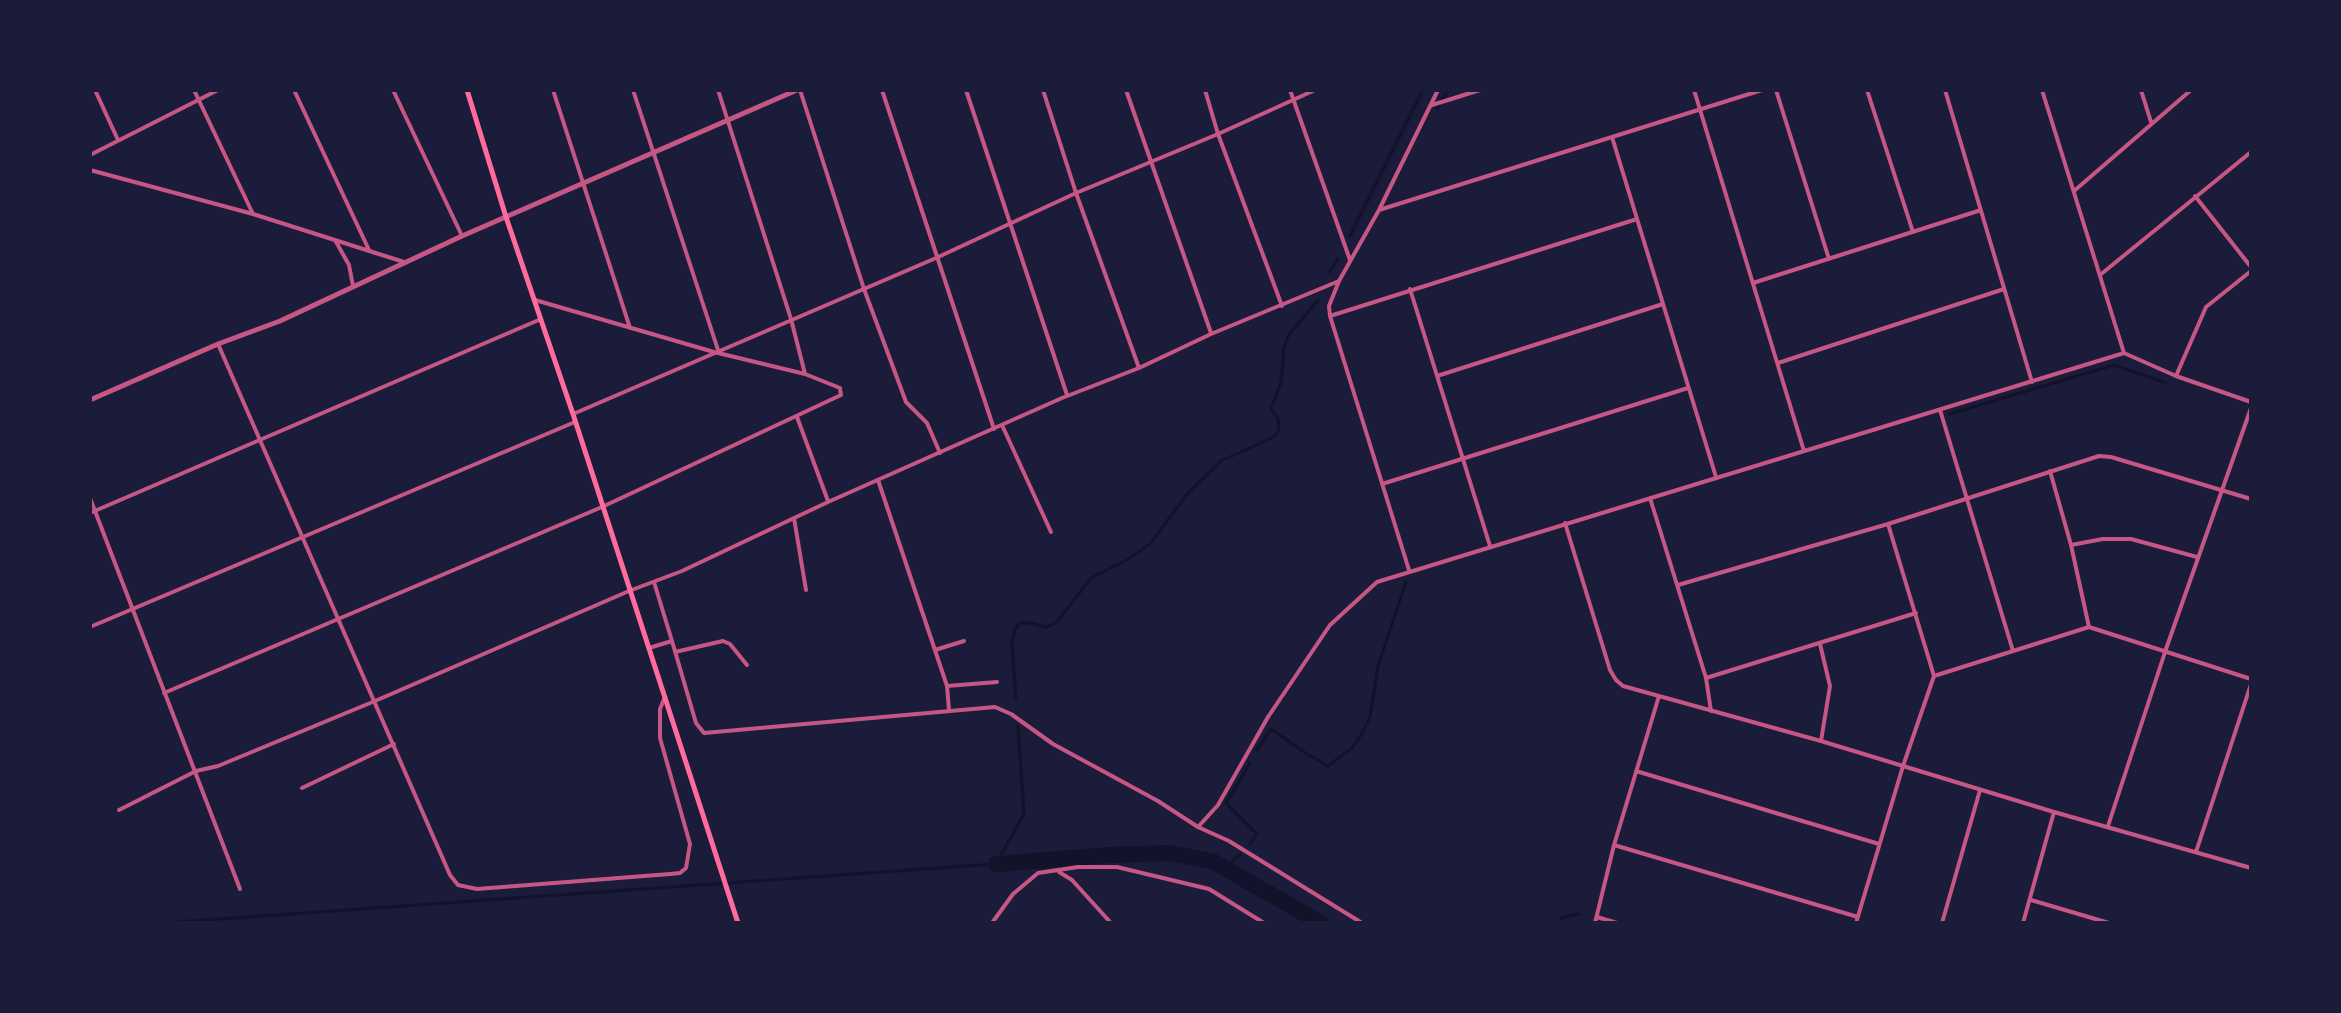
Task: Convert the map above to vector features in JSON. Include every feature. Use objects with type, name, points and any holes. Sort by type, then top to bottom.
[{"type":"main road","points":[[467,90],[738,923]]},
{"type":"street","points":[[95,90],[118,140]]},
{"type":"street","points":[[194,90],[253,214]]},
{"type":"street","points":[[90,155],[218,90]]},
{"type":"street","points":[[294,90],[369,250]]},
{"type":"street","points":[[393,90],[462,236]]},
{"type":"street","points":[[553,90],[630,328]]},
{"type":"street","points":[[633,90],[716,351]]},
{"type":"street","points":[[718,90],[791,319],[805,374]]},
{"type":"street","points":[[90,400],[218,344],[280,321],[462,236],[798,90],[864,289],[906,402],[927,423],[940,453]]},
{"type":"street","points":[[882,90],[994,429]]},
{"type":"street","points":[[966,90],[1067,396]]},
{"type":"street","points":[[1043,90],[1076,193],[1139,368]]},
{"type":"street","points":[[1126,90],[1211,334]]},
{"type":"street","points":[[1205,90],[1218,134],[1282,306]]},
{"type":"street","points":[[1290,90],[1350,260]]},
{"type":"street","points":[[573,414],[1315,90]]},
{"type":"street","points":[[1409,570],[1329,306],[1438,90]]},
{"type":"street","points":[[1430,105],[1480,90]]},
{"type":"street","points":[[1694,90],[1804,451]]},
{"type":"street","points":[[1379,210],[1762,90]]},
{"type":"street","points":[[1776,90],[1829,259]]},
{"type":"street","points":[[1867,90],[1913,233]]},
{"type":"street","points":[[1945,90],[2032,382]]},
{"type":"street","points":[[2042,90],[2124,353]]},
{"type":"street","points":[[2141,90],[2151,122]]},
{"type":"street","points":[[2074,191],[2191,90]]},
{"type":"street","points":[[1612,137],[1716,477]]},
{"type":"street","points":[[2100,275],[2251,152]]},
{"type":"street","points":[[90,170],[253,214],[406,262]]},
{"type":"street","points":[[2176,376],[2206,307],[2251,269],[2195,196]]},
{"type":"street","points":[[1753,283],[1981,210]]},
{"type":"street","points":[[1330,316],[1637,219]]},
{"type":"street","points":[[333,239],[349,265],[353,286]]},
{"type":"street","points":[[119,810],[196,771],[218,766],[375,701],[654,581],[1067,396],[1339,281]]},
{"type":"street","points":[[1410,289],[1490,546]]},
{"type":"street","points":[[1777,363],[2004,289]]},
{"type":"street","points":[[164,693],[602,507],[837,398],[842,392],[834,385],[805,374],[535,300]]},
{"type":"street","points":[[1437,376],[1663,304]]},
{"type":"street","points":[[93,512],[541,319]]},
{"type":"street","points":[[218,344],[450,875],[458,885],[477,889],[680,873],[686,868],[690,844],[660,738],[660,709],[665,696]]},
{"type":"street","points":[[1198,827],[1218,805],[1268,717],[1330,625],[1377,582],[2124,353],[2176,376],[2251,402]]},
{"type":"street","points":[[1382,484],[1688,388]]},
{"type":"street","points":[[2108,826],[2166,649],[2251,408]]},
{"type":"street","points":[[1940,410],[2013,651]]},
{"type":"street","points":[[797,417],[828,502]]},
{"type":"street","points":[[90,627],[575,422]]},
{"type":"street","points":[[1002,425],[1051,532]]},
{"type":"street","points":[[1678,585],[1888,524],[2099,456],[2251,499]]},
{"type":"street","points":[[2050,471],[2071,545],[2089,627]]},
{"type":"street","points":[[877,480],[947,686],[949,710]]},
{"type":"street","points":[[90,498],[240,889]]},
{"type":"street","points":[[1650,498],[1706,678],[1711,711]]},
{"type":"street","points":[[794,518],[806,590]]},
{"type":"street","points":[[1565,523],[1610,670],[1623,686],[2251,868]]},
{"type":"street","points":[[1614,845],[1857,920],[1903,766],[1934,676],[1888,524]]},
{"type":"street","points":[[2071,545],[2103,539],[2131,539],[2198,558]]},
{"type":"street","points":[[654,581],[696,723],[704,733],[995,707],[1011,714],[1053,744],[1158,801],[1198,827],[1229,841],[1362,923]]},
{"type":"street","points":[[1706,678],[1916,613]]},
{"type":"street","points":[[1934,676],[2089,627],[2166,649],[2251,681],[2196,852]]},
{"type":"street","points":[[649,648],[672,641]]},
{"type":"street","points":[[675,652],[723,641],[730,644],[747,665]]},
{"type":"street","points":[[935,650],[964,641]]},
{"type":"street","points":[[1820,644],[1830,686],[1821,741]]},
{"type":"street","points":[[947,686],[997,682]]},
{"type":"street","points":[[1617,923],[1596,920],[1614,845],[1659,696]]},
{"type":"street","points":[[302,788],[394,744]]},
{"type":"street","points":[[1636,771],[1879,844]]},
{"type":"street","points":[[1942,923],[1980,790]]},
{"type":"street","points":[[2023,923],[2054,812]]},
{"type":"street","points":[[992,923],[1027,880],[1038,873],[1117,867],[1209,889],[1264,923]]},
{"type":"street","points":[[1057,871],[1072,880],[1111,923]]},
{"type":"street","points":[[2030,900],[2107,923]]},
{"type":"waterway","points":[[1350,236],[1423,90]]},
{"type":"waterway","points":[[1437,109],[1448,90]]},
{"type":"waterway","points":[[1329,272],[1338,259]]},
{"type":"waterway","points":[[1016,700],[1012,643],[1015,629],[1020,623],[1046,627],[1056,623],[1091,578],[1127,560],[1151,543],[1187,494],[1221,461],[1274,437],[1279,429],[1278,419],[1271,408],[1281,383],[1284,348],[1288,336],[1318,300]]},
{"type":"waterway","points":[[1950,414],[2114,365],[2166,383]]},
{"type":"waterway","points":[[1257,750],[1271,729],[1328,766],[1352,748],[1370,716],[1378,666],[1406,582]]},
{"type":"waterway","points":[[162,923],[996,864],[1024,814],[1018,726]]},
{"type":"waterway","points":[[1250,763],[1226,803],[1257,834],[1250,844]]},
{"type":"waterway","points":[[996,864],[1169,853],[1212,861],[1321,923]]},
{"type":"waterway","points":[[1225,868],[1240,854]]},
{"type":"waterway","points":[[1560,923],[1563,917],[1579,914]]}]
